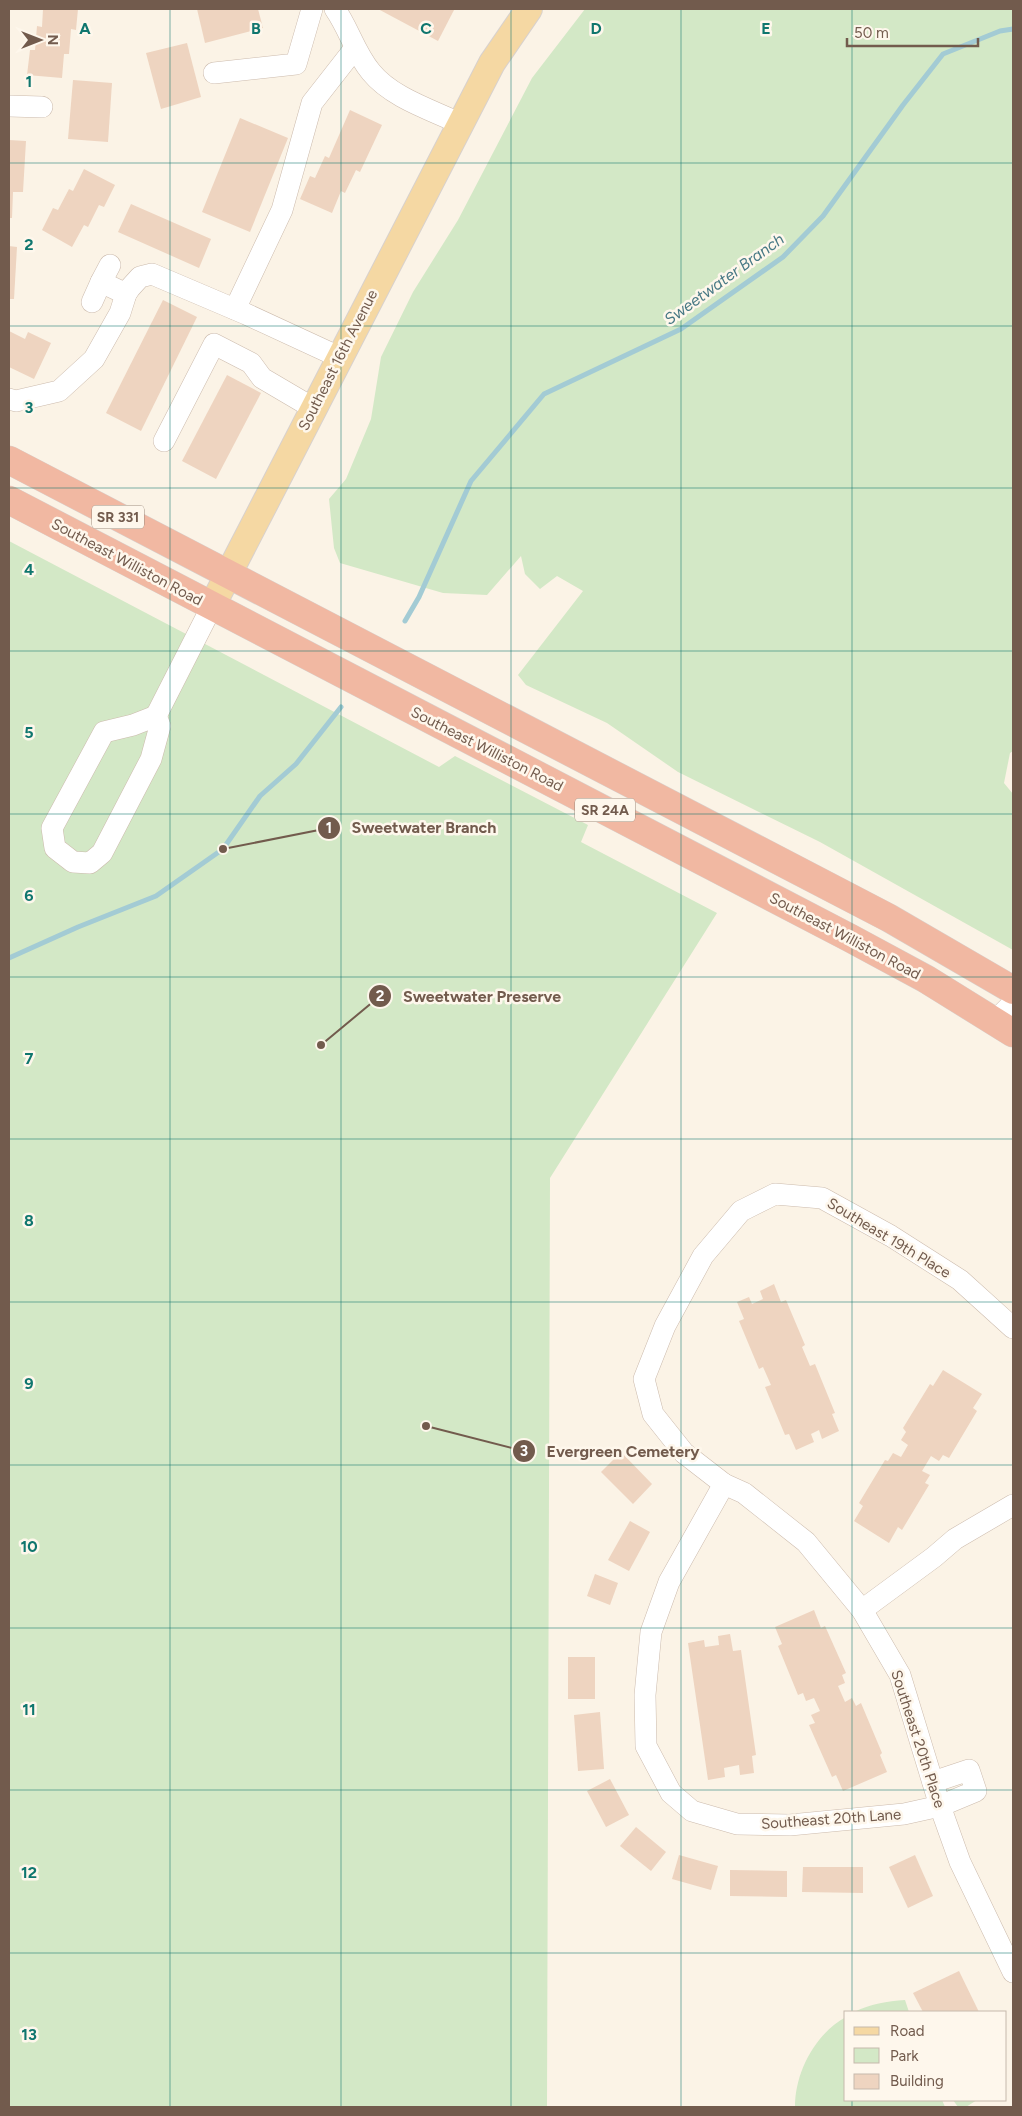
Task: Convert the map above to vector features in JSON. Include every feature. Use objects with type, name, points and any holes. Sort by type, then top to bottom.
[{"type":"highway","name":"SR 331","points":[[9,460],[228,574]]},
{"type":"highway","name":"Southeast Williston Road","points":[[9,500],[926,979],[1007,1019]]},
{"type":"highway","name":"SR 24A","points":[[228,574],[889,918],[1013,990]]},
{"type":"main road","name":"Southeast 16th Avenue","points":[[212,606],[492,62],[529,9]]},
{"type":"street","points":[[296,64],[312,9]]},
{"type":"street","points":[[335,9],[355,48],[372,73],[387,87],[407,99],[461,124]]},
{"type":"street","points":[[235,309],[282,210],[312,103],[355,48]]},
{"type":"street","points":[[214,73],[296,64],[328,81]]},
{"type":"street","points":[[9,106],[42,107]]},
{"type":"street","points":[[92,302],[105,273],[126,294]]},
{"type":"street","points":[[9,399],[16,401],[59,391],[94,359],[120,313],[126,294],[140,277],[152,274],[235,309],[339,357]]},
{"type":"street","points":[[164,441],[214,344],[251,363],[262,378],[313,408]]},
{"type":"street","name":"Southeast 16th Avenue","points":[[156,716],[212,606]]},
{"type":"street","points":[[156,716],[160,726],[151,759],[102,853],[90,862],[72,862],[55,848],[52,828],[104,732],[133,725],[156,716]]},
{"type":"street","name":"Southeast 19th Place","points":[[693,1274],[703,1256],[741,1211],[775,1194],[822,1198],[892,1236],[960,1280],[1013,1328]]},
{"type":"street","name":"Southeast 20th Place","points":[[693,1274],[665,1326],[644,1379],[653,1414],[684,1453],[724,1484],[744,1493],[806,1542],[862,1610],[900,1675],[940,1806],[960,1862],[1013,1972]]},
{"type":"street","name":"Southeast 20th Lane","points":[[724,1484],[669,1582],[651,1632],[645,1695],[646,1746],[671,1793],[692,1811],[737,1824],[790,1825],[904,1814],[940,1806],[976,1791],[969,1770],[933,1782]]},
{"type":"street","points":[[862,1610],[934,1557],[955,1538],[1013,1505]]},
{"type":"green space","points":[[585,9],[1013,9],[1013,751],[1010,753],[1004,783],[1013,794],[1013,950],[820,842],[678,772],[607,723],[526,685],[518,675],[583,591],[557,576],[540,589],[525,574],[521,556],[487,595],[443,593],[340,563],[334,548],[329,499],[346,479],[371,419],[381,357],[413,292],[458,220],[532,78]]},
{"type":"green space","points":[[9,541],[439,767],[455,756],[588,825],[581,842],[717,913],[550,1178],[547,2107],[9,2107]]},
{"type":"green space","points":[[905,2000],[909,2011],[856,2011],[879,2003]]},
{"type":"green space","points":[[844,2018],[844,2101],[942,2101],[945,2107],[795,2107],[799,2081],[809,2055],[825,2033]]},
{"type":"green space","points":[[954,2101],[975,2101],[966,2107],[958,2107]]},
{"type":"building","points":[[43,9],[78,9],[76,30],[71,29],[69,54],[64,54],[62,78],[27,75],[30,50],[35,50],[37,26],[42,27]]},
{"type":"building","points":[[197,9],[258,9],[263,28],[205,43]]},
{"type":"building","points":[[378,9],[452,9],[454,10],[438,41]]},
{"type":"building","points":[[187,43],[201,97],[161,109],[146,53]]},
{"type":"building","points":[[73,80],[112,83],[108,142],[68,139]]},
{"type":"building","points":[[350,110],[382,125],[360,172],[356,170],[345,193],[341,191],[332,213],[300,199],[310,176],[315,178],[325,156],[329,158]]},
{"type":"building","points":[[240,118],[288,138],[250,232],[202,212]]},
{"type":"building","points":[[9,140],[26,141],[23,192],[13,192],[12,218],[9,218]]},
{"type":"building","points":[[84,169],[115,185],[104,207],[99,205],[88,227],[84,225],[72,247],[42,230],[53,208],[58,210],[69,189],[73,191]]},
{"type":"building","points":[[131,204],[211,239],[199,268],[118,232]]},
{"type":"building","points":[[9,246],[17,247],[14,299],[9,299]]},
{"type":"building","points":[[163,300],[197,317],[141,431],[106,413]]},
{"type":"building","points":[[9,331],[25,339],[28,332],[51,343],[34,379],[9,367]]},
{"type":"building","points":[[227,375],[261,393],[216,479],[182,461]]},
{"type":"building","points":[[774,1284],[781,1302],[786,1300],[805,1345],[802,1347],[810,1366],[815,1364],[835,1413],[832,1414],[839,1431],[822,1439],[819,1430],[811,1434],[814,1442],[796,1450],[789,1434],[785,1435],[765,1387],[771,1385],[763,1367],[759,1369],[739,1321],[744,1319],[737,1302],[749,1297],[752,1304],[763,1299],[760,1291]]},
{"type":"building","points":[[943,1370],[982,1394],[973,1408],[977,1411],[949,1458],[943,1455],[939,1461],[931,1456],[922,1471],[930,1475],[925,1483],[929,1485],[902,1530],[898,1527],[889,1543],[854,1521],[863,1506],[859,1503],[885,1460],[888,1461],[893,1453],[901,1457],[908,1445],[901,1440],[906,1432],[903,1428],[930,1384],[933,1386]]},
{"type":"building","points":[[621,1452],[652,1484],[633,1504],[601,1472]]},
{"type":"building","points":[[630,1521],[650,1532],[629,1571],[608,1560]]},
{"type":"building","points":[[595,1574],[618,1583],[610,1605],[587,1596]]},
{"type":"building","points":[[814,1610],[821,1628],[825,1626],[846,1673],[842,1675],[845,1683],[838,1686],[845,1702],[852,1698],[856,1706],[861,1703],[882,1753],[880,1755],[887,1772],[843,1791],[836,1775],[832,1777],[809,1725],[815,1723],[811,1715],[820,1711],[814,1698],[806,1701],[803,1693],[798,1695],[778,1646],[782,1644],[775,1627]]},
{"type":"building","points":[[730,1634],[733,1651],[741,1650],[756,1755],[752,1756],[754,1773],[740,1775],[739,1765],[724,1768],[725,1777],[708,1780],[688,1643],[704,1640],[705,1647],[719,1645],[718,1636]]},
{"type":"building","points":[[568,1657],[595,1657],[595,1699],[568,1699]]},
{"type":"building","points":[[600,1712],[604,1769],[578,1771],[574,1715]]},
{"type":"building","points":[[610,1779],[629,1815],[606,1827],[587,1791]]},
{"type":"building","points":[[636,1827],[666,1852],[651,1871],[620,1846]]},
{"type":"building","points":[[679,1855],[718,1866],[711,1890],[672,1879]]},
{"type":"building","points":[[915,1855],[933,1896],[908,1908],[889,1867]]},
{"type":"building","points":[[803,1867],[863,1867],[863,1893],[802,1892]]},
{"type":"building","points":[[730,1870],[787,1871],[787,1897],[730,1896]]},
{"type":"building","points":[[959,1971],[979,2011],[922,2011],[913,1993]]},
{"type":"waterway","name":"Sweetwater Branch","points":[[405,621],[419,597],[471,481],[544,394],[681,329],[783,257],[823,216],[903,105],[943,54],[1000,31],[1013,29]]},
{"type":"waterway","name":"Sweetwater Branch","points":[[9,958],[78,927],[156,896],[223,849],[260,796],[296,764],[341,707]]},
{"type":"place","name":"Sweetwater Branch","points":[[223,849]]},
{"type":"place","name":"Sweetwater Preserve","points":[[321,1045]]},
{"type":"place","name":"Evergreen Cemetery","points":[[426,1426]]}]
